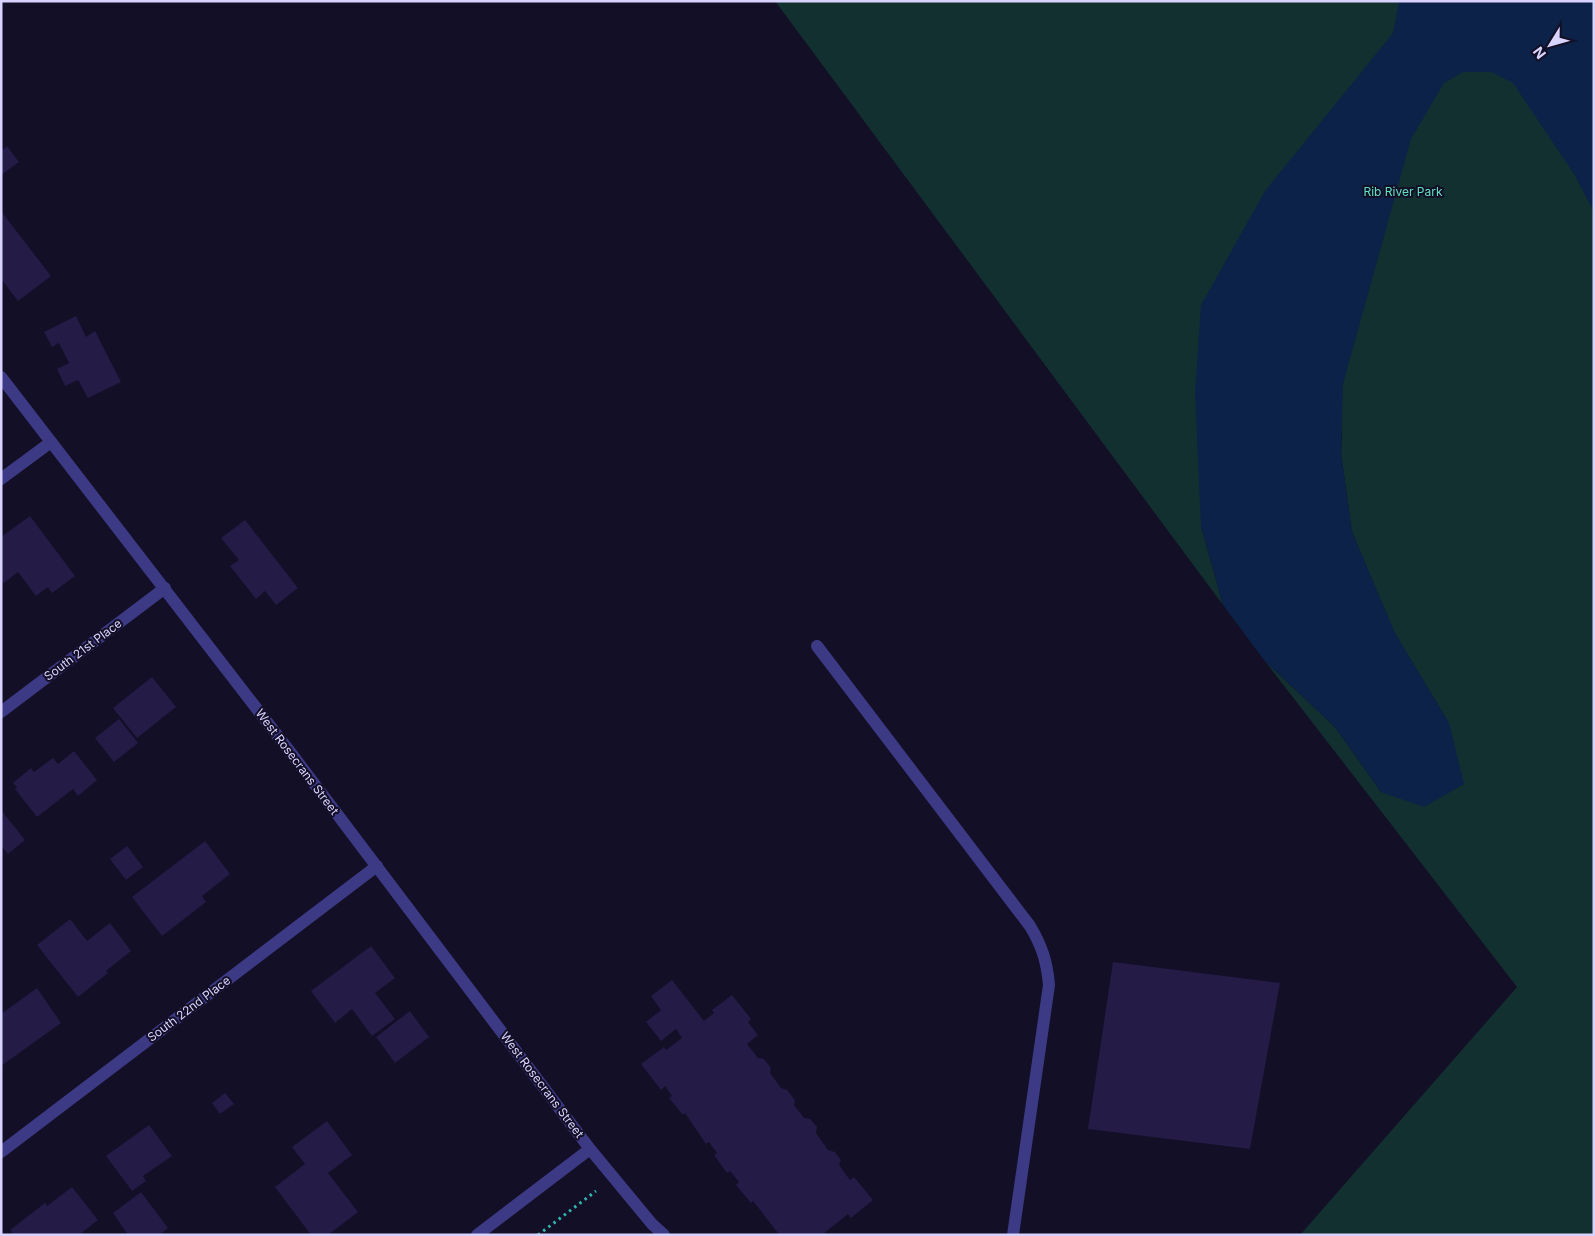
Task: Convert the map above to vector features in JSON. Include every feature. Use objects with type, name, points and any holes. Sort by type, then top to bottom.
[{"type":"street","name":"West Rosecrans Street","points":[[1,377],[165,588],[612,1178],[664,1235]]},
{"type":"street","points":[[1,479],[51,442]]},
{"type":"street","name":"South 21st Place","points":[[1,712],[165,588]]},
{"type":"street","points":[[816,646],[1030,926],[1047,962],[1049,985],[1013,1235]]},
{"type":"street","name":"South 22nd Place","points":[[1,1152],[377,866]]},
{"type":"street","points":[[477,1235],[590,1149]]},
{"type":"path","points":[[538,1235],[612,1178]]},
{"type":"green space","name":"Rib River Park","points":[[775,1],[1594,1],[1594,1235],[1300,1235],[1517,987],[1264,660],[1335,727],[1381,792],[1449,723],[1395,634],[1352,532],[1341,454],[1342,431],[1201,526],[1223,605]]},
{"type":"water","points":[[1399,1],[1594,1],[1594,212],[1574,174],[1513,83],[1491,72],[1463,72],[1444,83],[1411,139],[1343,384],[1341,454],[1352,532],[1395,633],[1449,723],[1464,784],[1424,807],[1381,792],[1335,727],[1264,660],[1223,605],[1201,526],[1195,393],[1201,305],[1265,191],[1393,33]]},
{"type":"building","points":[[7,146],[19,162],[1,175],[1,151]]},
{"type":"building","points":[[1,211],[51,276],[18,301],[1,279]]},
{"type":"building","points":[[76,316],[86,337],[95,331],[121,382],[88,398],[78,380],[65,386],[57,369],[69,363],[59,343],[52,347],[44,332]]},
{"type":"building","points":[[30,516],[75,576],[52,593],[48,587],[36,596],[18,572],[4,583],[1,579],[1,537]]},
{"type":"building","points":[[245,520],[298,588],[276,605],[265,591],[256,599],[230,566],[239,560],[221,538]]},
{"type":"building","points":[[152,677],[176,707],[137,738],[113,708]]},
{"type":"building","points":[[119,719],[138,743],[114,762],[95,738]]},
{"type":"building","points":[[74,751],[97,780],[78,796],[73,789],[37,817],[15,789],[17,787],[13,783],[31,768],[34,772],[53,758],[58,764]]},
{"type":"building","points":[[1,810],[25,840],[8,854],[1,846]]},
{"type":"building","points":[[205,841],[230,874],[202,896],[206,902],[162,936],[132,897]]},
{"type":"building","points":[[127,846],[143,867],[126,880],[110,859]]},
{"type":"building","points":[[70,919],[87,941],[110,923],[131,951],[106,971],[108,973],[78,997],[37,945]]},
{"type":"building","points":[[371,946],[395,978],[375,993],[395,1019],[372,1036],[352,1009],[335,1023],[311,991]]},
{"type":"building","points":[[1113,962],[1280,983],[1250,1149],[1088,1129]]},
{"type":"building","points":[[672,980],[704,1021],[714,1013],[712,1010],[732,995],[751,1019],[748,1022],[758,1035],[747,1044],[758,1058],[764,1059],[771,1068],[770,1073],[781,1088],[787,1090],[795,1100],[794,1105],[804,1118],[810,1119],[817,1127],[816,1133],[828,1150],[835,1152],[841,1160],[839,1165],[850,1180],[854,1177],[873,1200],[851,1218],[848,1214],[822,1235],[777,1235],[778,1233],[753,1201],[751,1203],[736,1185],[739,1182],[730,1171],[727,1173],[714,1155],[717,1153],[709,1142],[706,1144],[685,1113],[683,1115],[669,1098],[672,1096],[665,1086],[661,1090],[641,1064],[664,1047],[666,1050],[682,1038],[676,1029],[661,1041],[646,1022],[661,1010],[651,996]]},
{"type":"building","points":[[37,988],[61,1023],[1,1066],[1,1014]]},
{"type":"building","points":[[410,1011],[429,1037],[395,1063],[376,1037]]},
{"type":"building","points":[[225,1093],[234,1104],[220,1114],[212,1103]]},
{"type":"building","points":[[327,1121],[352,1155],[328,1173],[358,1212],[328,1235],[311,1235],[275,1187],[305,1164],[292,1147]]},
{"type":"building","points":[[149,1125],[172,1156],[143,1176],[146,1181],[132,1191],[106,1156]]},
{"type":"building","points":[[72,1187],[98,1220],[79,1235],[14,1235],[10,1230],[45,1203],[47,1206]]},
{"type":"building","points":[[141,1192],[168,1228],[159,1235],[128,1235],[113,1213]]}]
